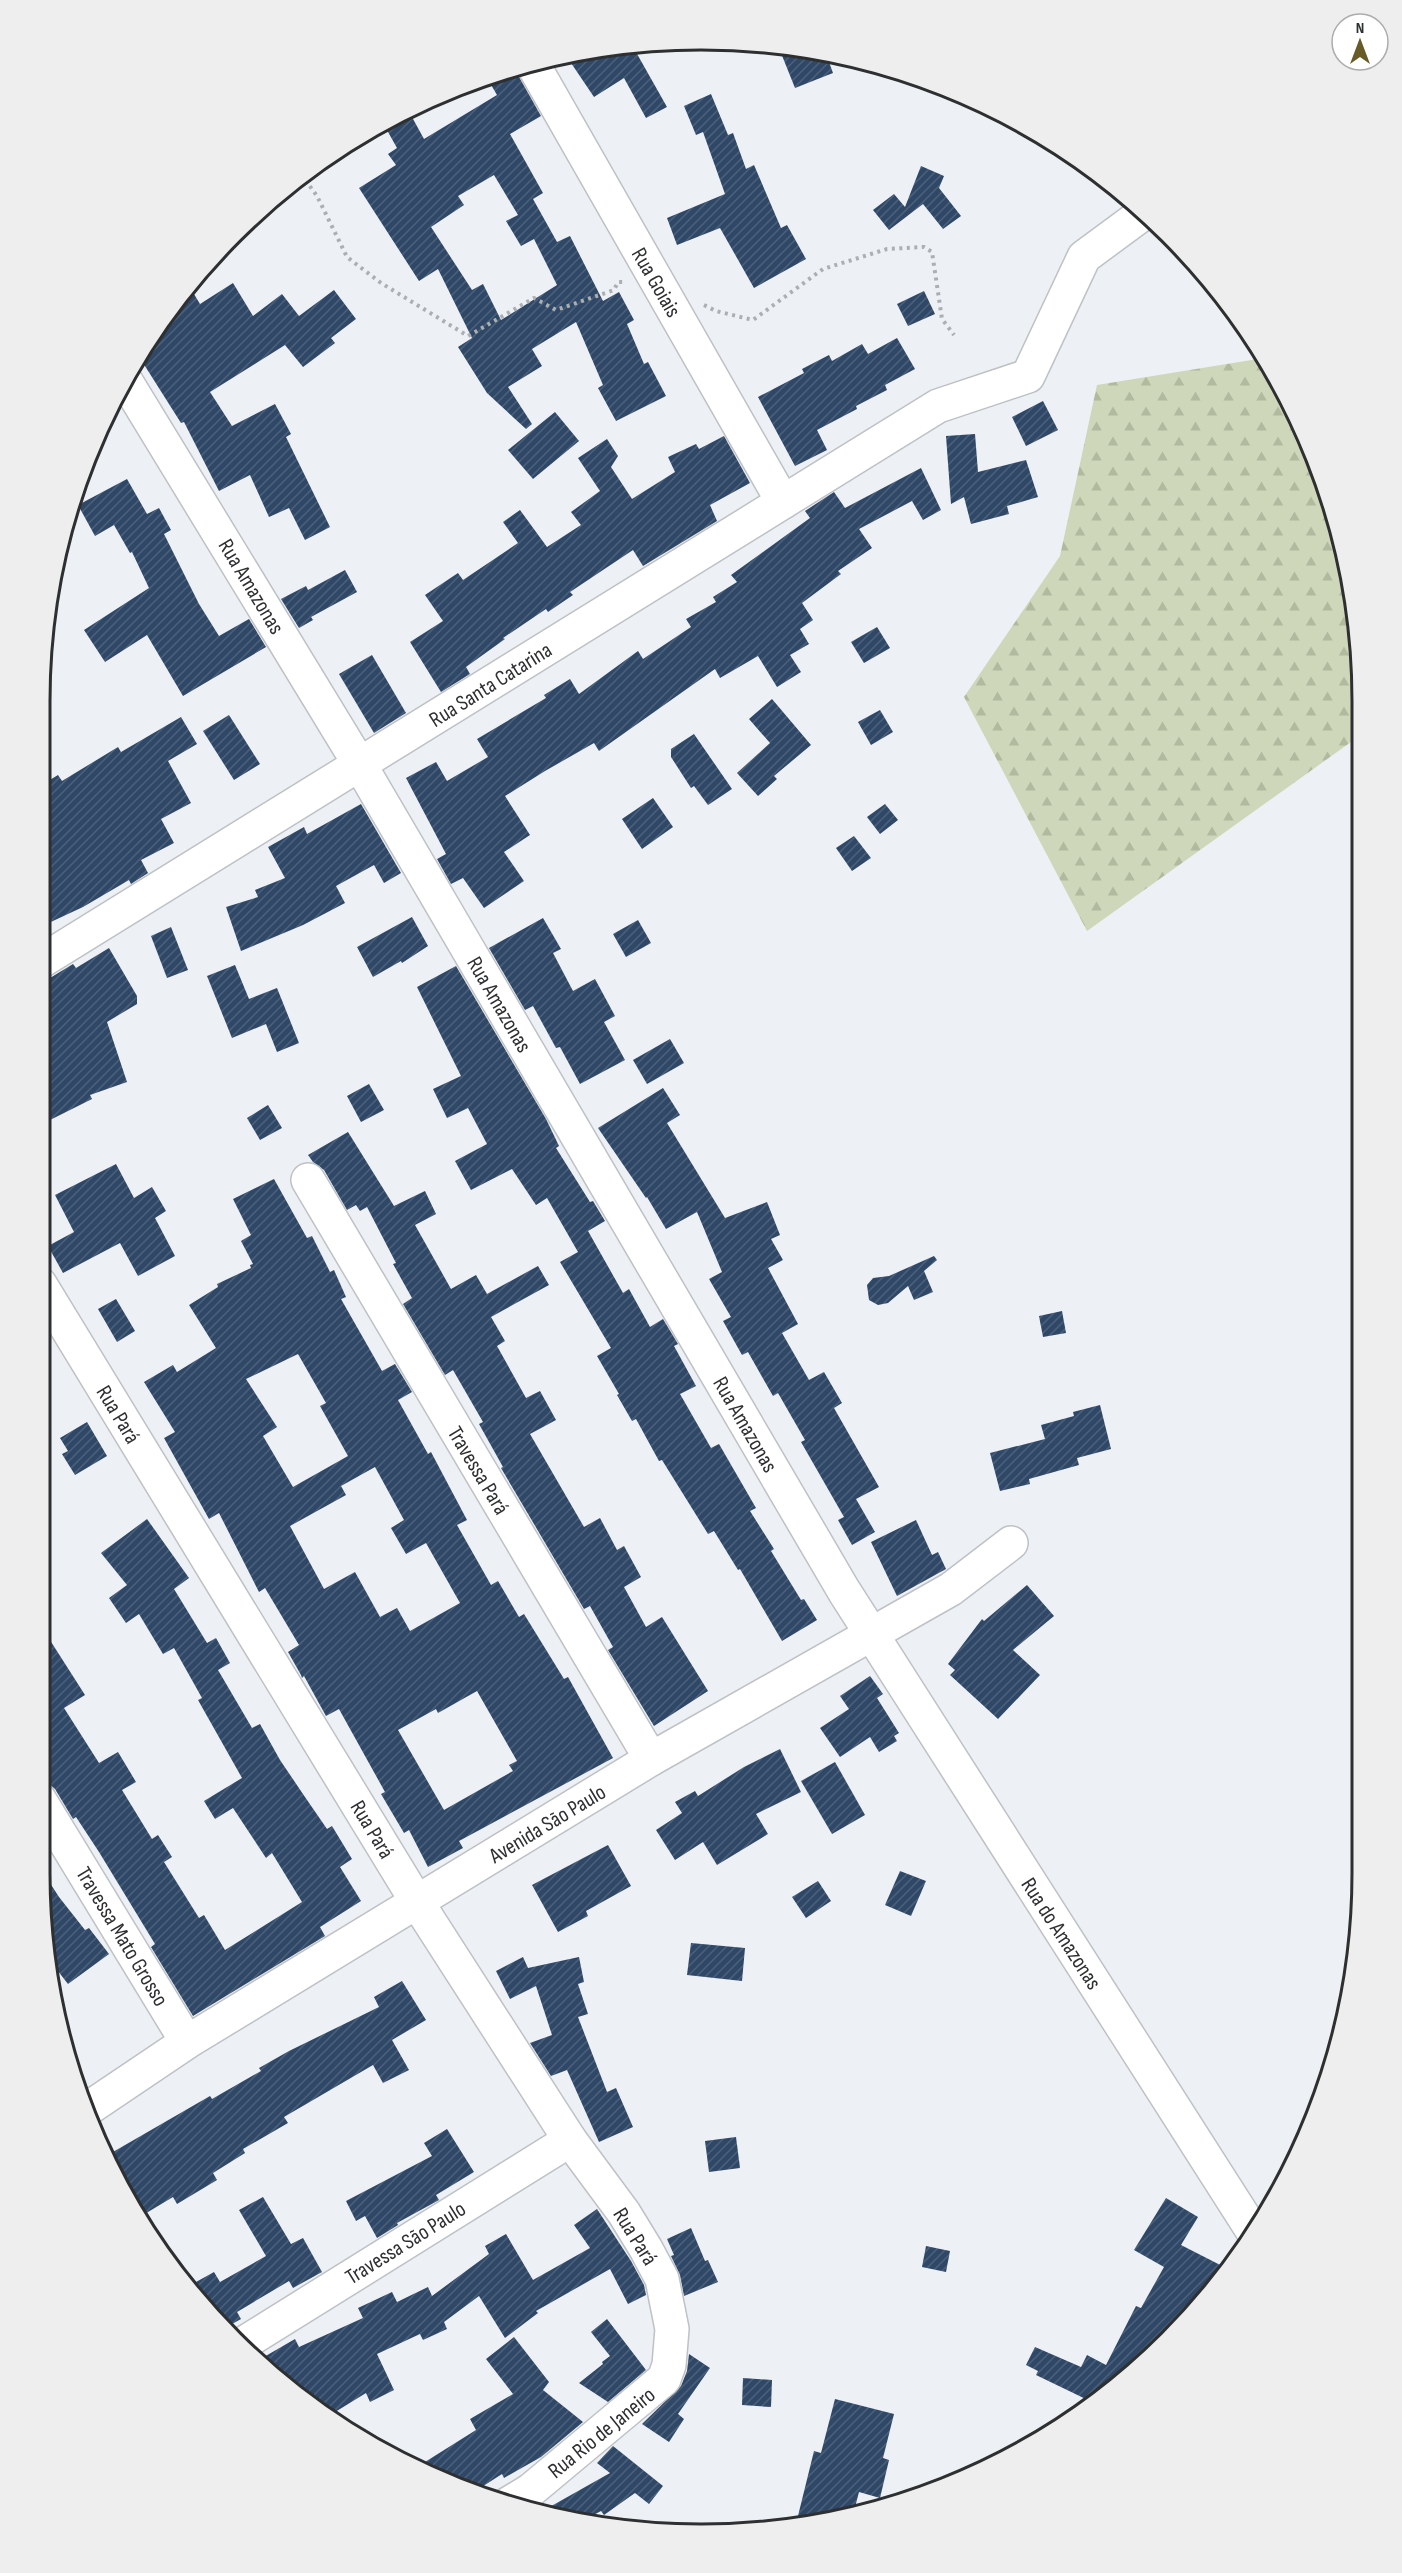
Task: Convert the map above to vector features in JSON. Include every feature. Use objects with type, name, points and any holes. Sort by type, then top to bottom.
[{"type":"street","name":"Rua Goiais","points":[[537,71],[783,502]]},
{"type":"street","name":"Rua Santa Catarina","points":[[50,956],[938,406],[1028,376],[1084,257],[1138,217]]},
{"type":"street","name":"Rua Amazonas","points":[[130,388],[360,765],[844,1591],[871,1633]]},
{"type":"street","name":"Travessa Pará","points":[[308,1180],[651,1760]]},
{"type":"street","name":"Rua Pará","points":[[50,1300],[417,1902],[570,2140],[624,2213],[662,2279],[672,2329],[669,2365],[664,2379]]},
{"type":"street","name":"Avenida São Paulo","points":[[93,2105],[187,2042],[651,1760],[951,1589],[1011,1543]]},
{"type":"street","name":"Rua do Amazonas","points":[[871,1633],[1248,2225]]},
{"type":"street","name":"Travessa Mato Grosso","points":[[50,1817],[187,2042]]},
{"type":"street","name":"Travessa São Paulo","points":[[247,2340],[570,2140]]},
{"type":"street","name":"Rua Rio de Janeiro","points":[[519,2497],[531,2490],[664,2379]]},
{"type":"green space","points":[[1255,359],[1303,452],[1330,532],[1347,616],[1351,658],[1352,741],[1087,931],[964,697],[1060,556],[1097,385]]},
{"type":"building","points":[[637,53],[667,107],[646,118],[624,78],[594,97],[571,63]]},
{"type":"building","points":[[782,55],[829,62],[833,73],[795,88]]},
{"type":"building","points":[[519,76],[541,116],[510,134],[543,193],[533,199],[557,242],[570,236],[603,301],[619,292],[634,320],[627,324],[644,364],[648,362],[666,396],[616,421],[598,388],[603,385],[576,322],[532,349],[542,366],[508,387],[532,424],[526,429],[487,393],[458,347],[472,338],[438,269],[419,281],[359,188],[396,165],[388,154],[397,148],[387,131],[412,117],[424,139],[497,95],[491,84]],"holes":[[[494,175],[518,215],[506,221],[521,246],[534,239],[557,285],[501,320],[483,284],[472,290],[431,227],[464,205],[458,196]]]},
{"type":"building","points":[[711,94],[728,135],[733,133],[746,169],[754,165],[781,228],[787,225],[806,259],[754,288],[720,228],[677,245],[667,218],[725,194],[703,132],[696,135],[684,106]]},
{"type":"building","points":[[921,166],[944,176],[939,188],[961,216],[943,229],[923,204],[889,230],[873,210],[894,194],[905,207]]},
{"type":"building","points":[[233,283],[253,316],[282,294],[299,316],[334,290],[356,319],[331,338],[335,343],[303,367],[285,345],[210,392],[232,426],[275,404],[291,434],[286,437],[330,527],[305,540],[289,508],[269,517],[250,475],[219,491],[184,422],[181,423],[144,364],[190,296],[194,294],[200,304]]},
{"type":"building","points":[[924,291],[935,314],[908,326],[897,304]]},
{"type":"building","points":[[897,338],[915,369],[885,385],[887,390],[856,406],[857,409],[817,430],[827,450],[795,466],[758,397],[804,373],[802,369],[829,355],[832,361],[862,344],[868,354]]},
{"type":"building","points":[[1043,401],[1058,430],[1026,446],[1012,417]]},
{"type":"building","points":[[555,412],[579,441],[533,479],[508,450]]},
{"type":"building","points":[[975,434],[978,472],[1026,460],[1038,497],[1007,506],[1009,514],[971,524],[964,497],[951,504],[946,436]]},
{"type":"building","points":[[724,436],[750,483],[710,505],[717,521],[643,566],[633,550],[570,592],[573,595],[548,612],[546,609],[503,638],[505,639],[466,667],[470,674],[441,692],[410,642],[443,621],[425,595],[458,573],[463,580],[518,543],[503,522],[520,510],[547,547],[581,525],[571,512],[600,491],[578,458],[607,439],[618,456],[611,467],[632,499],[675,472],[668,457],[696,444],[699,449]]},
{"type":"building","points":[[921,468],[941,510],[923,520],[912,501],[859,529],[872,548],[838,571],[841,574],[802,603],[813,620],[800,629],[809,644],[790,655],[801,672],[777,687],[758,656],[720,678],[715,669],[599,751],[594,743],[545,771],[505,796],[530,835],[504,852],[524,881],[484,908],[463,878],[451,884],[437,859],[446,854],[406,778],[436,762],[447,781],[488,757],[477,739],[546,698],[544,695],[570,679],[579,694],[638,651],[643,659],[691,627],[686,619],[716,602],[713,597],[737,582],[731,575],[810,518],[805,511],[834,492],[845,508]]},
{"type":"building","points":[[127,479],[147,514],[159,508],[171,530],[164,534],[199,604],[219,636],[249,619],[266,647],[183,696],[147,635],[105,662],[84,630],[149,588],[132,552],[130,553],[114,525],[95,536],[79,507],[80,504]]},
{"type":"building","points":[[345,570],[357,592],[311,617],[313,620],[299,628],[281,599],[306,586],[308,590]]},
{"type":"building","points":[[877,627],[890,648],[864,663],[851,642]]},
{"type":"building","points":[[372,655],[406,713],[374,733],[339,674]]},
{"type":"building","points":[[772,699],[811,745],[774,776],[777,779],[758,796],[737,773],[770,743],[749,719]]},
{"type":"building","points":[[880,710],[893,732],[871,745],[858,722]]},
{"type":"building","points":[[229,715],[260,764],[234,780],[203,731]]},
{"type":"building","points":[[181,717],[197,744],[168,761],[191,803],[161,819],[174,843],[141,860],[148,873],[131,884],[129,880],[83,907],[50,922],[50,780],[58,775],[62,781],[118,747],[121,752]]},
{"type":"building","points":[[694,734],[732,789],[708,805],[694,786],[691,788],[671,757],[671,749]]},
{"type":"building","points":[[653,798],[673,827],[642,849],[622,819]]},
{"type":"building","points":[[361,804],[401,873],[384,883],[374,865],[336,886],[345,903],[303,925],[241,951],[226,907],[258,897],[255,890],[285,878],[268,847],[304,827],[307,834]]},
{"type":"building","points":[[885,804],[898,820],[880,834],[867,817]]},
{"type":"building","points":[[854,836],[871,858],[852,871],[836,848]]},
{"type":"building","points":[[412,917],[428,946],[402,963],[401,961],[373,977],[357,947]]},
{"type":"building","points":[[543,918],[561,949],[553,953],[573,991],[595,979],[615,1016],[604,1022],[625,1060],[580,1084],[560,1047],[556,1048],[533,1006],[525,1010],[489,948]]},
{"type":"building","points":[[638,920],[651,943],[626,957],[613,934]]},
{"type":"building","points":[[171,927],[188,970],[167,978],[151,936]]},
{"type":"building","points":[[109,948],[137,996],[137,1004],[107,1022],[127,1082],[90,1095],[92,1099],[50,1120],[50,978],[73,964],[76,968]]},
{"type":"building","points":[[235,965],[249,999],[277,988],[299,1043],[277,1052],[266,1024],[232,1038],[207,976]]},
{"type":"building","points":[[456,966],[546,1119],[559,1146],[556,1148],[590,1202],[593,1201],[605,1221],[588,1231],[623,1293],[629,1289],[650,1327],[663,1319],[678,1344],[674,1346],[696,1386],[680,1394],[711,1448],[719,1444],[756,1508],[750,1511],[774,1549],[771,1551],[801,1600],[804,1599],[817,1620],[782,1641],[740,1569],[738,1570],[714,1531],[708,1534],[662,1460],[659,1461],[636,1419],[632,1421],[617,1395],[619,1394],[597,1356],[611,1348],[560,1262],[578,1252],[547,1198],[536,1205],[512,1169],[471,1190],[455,1161],[487,1144],[468,1108],[447,1118],[433,1089],[461,1076],[417,987]]},
{"type":"building","points":[[670,1039],[684,1063],[647,1084],[633,1060]]},
{"type":"building","points":[[369,1084],[384,1110],[361,1122],[347,1096]]},
{"type":"building","points":[[663,1088],[680,1115],[667,1123],[725,1218],[767,1202],[780,1235],[771,1239],[783,1260],[768,1268],[798,1324],[782,1333],[809,1380],[824,1372],[842,1403],[834,1408],[879,1487],[856,1499],[875,1532],[852,1545],[838,1520],[844,1517],[801,1442],[805,1440],[778,1393],[773,1396],[748,1352],[742,1355],[723,1321],[731,1317],[709,1279],[722,1272],[697,1212],[666,1229],[647,1197],[598,1128]]},
{"type":"building","points":[[268,1105],[282,1128],[260,1140],[247,1118]]},
{"type":"building","points":[[348,1132],[394,1206],[425,1191],[436,1214],[415,1225],[451,1289],[476,1275],[487,1294],[538,1266],[549,1285],[491,1317],[505,1341],[497,1346],[526,1398],[540,1391],[556,1420],[530,1434],[584,1527],[600,1518],[617,1550],[624,1546],[641,1577],[624,1587],[646,1627],[662,1617],[708,1691],[654,1726],[608,1650],[613,1647],[590,1606],[584,1609],[501,1468],[503,1467],[479,1424],[483,1422],[453,1370],[445,1375],[403,1304],[412,1298],[393,1264],[396,1263],[367,1207],[360,1211],[356,1205],[347,1210],[324,1170],[308,1155]]},
{"type":"building","points":[[116,1164],[134,1198],[152,1187],[166,1211],[155,1218],[175,1256],[138,1276],[120,1243],[63,1273],[50,1250],[50,1245],[74,1232],[55,1195]]},
{"type":"building","points":[[274,1179],[307,1238],[312,1236],[330,1272],[334,1270],[346,1297],[341,1299],[382,1371],[395,1364],[412,1392],[398,1400],[428,1454],[431,1452],[467,1520],[457,1525],[491,1585],[498,1581],[519,1617],[524,1614],[564,1679],[568,1677],[613,1758],[459,1841],[463,1848],[428,1867],[409,1830],[404,1833],[381,1794],[385,1792],[339,1709],[326,1716],[304,1676],[302,1678],[288,1652],[299,1645],[265,1588],[259,1592],[219,1513],[209,1519],[164,1438],[175,1432],[144,1382],[173,1365],[177,1372],[216,1348],[189,1305],[218,1287],[217,1284],[251,1268],[250,1265],[253,1264],[241,1241],[251,1235],[233,1199]],"holes":[[[298,1354],[326,1403],[320,1406],[348,1456],[293,1487],[263,1436],[277,1427],[246,1379]],[[375,1467],[404,1520],[391,1528],[406,1554],[426,1543],[460,1603],[410,1631],[397,1608],[380,1617],[355,1572],[324,1589],[290,1526],[346,1495],[341,1486]],[[477,1691],[517,1761],[509,1765],[513,1771],[444,1810],[398,1730],[436,1709],[438,1713]]]},
{"type":"building","points":[[934,1256],[937,1260],[924,1271],[933,1292],[914,1300],[908,1286],[888,1303],[878,1305],[869,1300],[867,1285],[873,1278],[889,1276]]},
{"type":"building","points":[[116,1299],[135,1331],[117,1342],[98,1309]]},
{"type":"building","points":[[1062,1311],[1066,1333],[1043,1337],[1039,1316]]},
{"type":"building","points":[[1100,1405],[1111,1449],[1077,1458],[1079,1465],[1029,1479],[1030,1484],[1000,1491],[990,1453],[1045,1439],[1041,1425],[1074,1416],[1073,1412]]},
{"type":"building","points":[[87,1422],[107,1456],[75,1475],[62,1454],[68,1451],[60,1438]]},
{"type":"building","points":[[147,1519],[189,1578],[174,1589],[207,1643],[216,1638],[230,1663],[218,1670],[252,1728],[260,1724],[280,1760],[305,1797],[327,1829],[332,1826],[352,1859],[340,1867],[361,1901],[320,1927],[325,1936],[193,2016],[151,1947],[155,1944],[99,1852],[76,1817],[73,1819],[50,1785],[50,1640],[85,1695],[64,1708],[99,1763],[118,1752],[136,1782],[122,1790],[152,1839],[158,1835],[172,1857],[164,1862],[199,1918],[204,1915],[225,1950],[302,1902],[272,1853],[266,1858],[233,1808],[215,1819],[204,1801],[242,1778],[198,1700],[202,1698],[174,1648],[163,1654],[139,1614],[126,1623],[109,1598],[127,1585],[101,1553]]},
{"type":"building","points":[[916,1520],[932,1555],[938,1552],[946,1569],[897,1596],[871,1542]]},
{"type":"building","points":[[1027,1585],[1054,1616],[1013,1650],[1040,1675],[998,1719],[950,1675],[955,1670],[948,1664],[982,1619],[984,1621]]},
{"type":"building","points":[[870,1676],[883,1694],[877,1698],[899,1733],[894,1736],[897,1741],[879,1752],[870,1737],[840,1757],[820,1728],[849,1709],[840,1696]]},
{"type":"building","points":[[780,1749],[801,1792],[756,1814],[768,1834],[717,1865],[703,1842],[675,1860],[656,1830],[682,1813],[675,1802],[695,1791],[698,1796],[744,1767]]},
{"type":"building","points":[[835,1762],[865,1815],[832,1834],[801,1781]]},
{"type":"building","points":[[608,1845],[631,1886],[586,1911],[588,1916],[558,1932],[532,1885]]},
{"type":"building","points":[[900,1871],[926,1881],[911,1916],[885,1905]]},
{"type":"building","points":[[818,1881],[831,1901],[806,1918],[792,1897]]},
{"type":"building","points":[[50,1883],[85,1930],[89,1928],[109,1954],[68,1984],[57,1970]]},
{"type":"building","points":[[691,1943],[745,1948],[742,1981],[687,1975]]},
{"type":"building","points":[[523,1957],[528,1968],[579,1957],[584,1982],[578,1984],[588,2014],[578,2017],[607,2092],[616,2088],[633,2127],[599,2142],[567,2070],[551,2076],[530,2043],[552,2035],[536,1986],[510,1999],[496,1971]]},
{"type":"building","points":[[402,1981],[426,2020],[392,2040],[409,2070],[383,2083],[373,2065],[284,2117],[288,2123],[243,2149],[245,2153],[213,2173],[217,2180],[177,2204],[173,2197],[146,2213],[113,2152],[210,2096],[212,2099],[261,2071],[259,2068],[289,2051],[379,2007],[374,1997]]},
{"type":"building","points":[[447,2129],[474,2172],[436,2195],[439,2200],[397,2223],[398,2225],[377,2238],[365,2216],[356,2221],[346,2201],[432,2156],[424,2143]]},
{"type":"building","points":[[736,2137],[740,2168],[709,2172],[705,2141]]},
{"type":"building","points":[[263,2197],[291,2244],[303,2238],[322,2272],[293,2288],[289,2281],[237,2312],[241,2319],[232,2324],[195,2283],[214,2272],[220,2282],[266,2256],[239,2210]]},
{"type":"building","points":[[1166,2198],[1198,2217],[1181,2245],[1221,2265],[1162,2333],[1131,2362],[1085,2399],[1036,2375],[1038,2371],[1026,2365],[1035,2347],[1081,2367],[1087,2355],[1106,2365],[1136,2306],[1141,2308],[1164,2267],[1134,2250]]},
{"type":"building","points":[[597,2209],[631,2261],[644,2285],[646,2295],[628,2304],[610,2269],[536,2311],[538,2313],[505,2338],[479,2296],[444,2322],[447,2329],[423,2340],[420,2334],[377,2354],[394,2390],[370,2402],[366,2393],[336,2412],[265,2356],[295,2339],[299,2347],[363,2318],[358,2308],[392,2292],[397,2302],[428,2287],[432,2296],[489,2254],[485,2246],[506,2234],[533,2280],[590,2248],[574,2225]]},
{"type":"building","points":[[691,2228],[705,2261],[708,2260],[718,2282],[684,2296],[680,2275],[671,2256],[674,2255],[667,2239]]},
{"type":"building","points":[[926,2246],[950,2251],[946,2272],[922,2267]]},
{"type":"building","points":[[607,2319],[646,2370],[608,2402],[579,2383],[610,2356],[591,2332]]},
{"type":"building","points":[[514,2337],[549,2382],[543,2390],[583,2422],[541,2457],[504,2478],[502,2474],[484,2486],[425,2462],[476,2430],[470,2419],[513,2394],[486,2359]]},
{"type":"building","points":[[689,2354],[710,2368],[678,2414],[684,2419],[669,2442],[642,2424],[681,2386],[687,2371]]},
{"type":"building","points":[[743,2378],[772,2380],[771,2407],[742,2405]]},
{"type":"building","points":[[835,2399],[894,2414],[883,2458],[889,2460],[880,2498],[859,2492],[856,2504],[798,2516],[814,2451],[821,2453]]},
{"type":"building","points":[[613,2446],[663,2486],[649,2504],[635,2493],[604,2515],[601,2511],[595,2514],[552,2506],[610,2473],[597,2463]]}]
